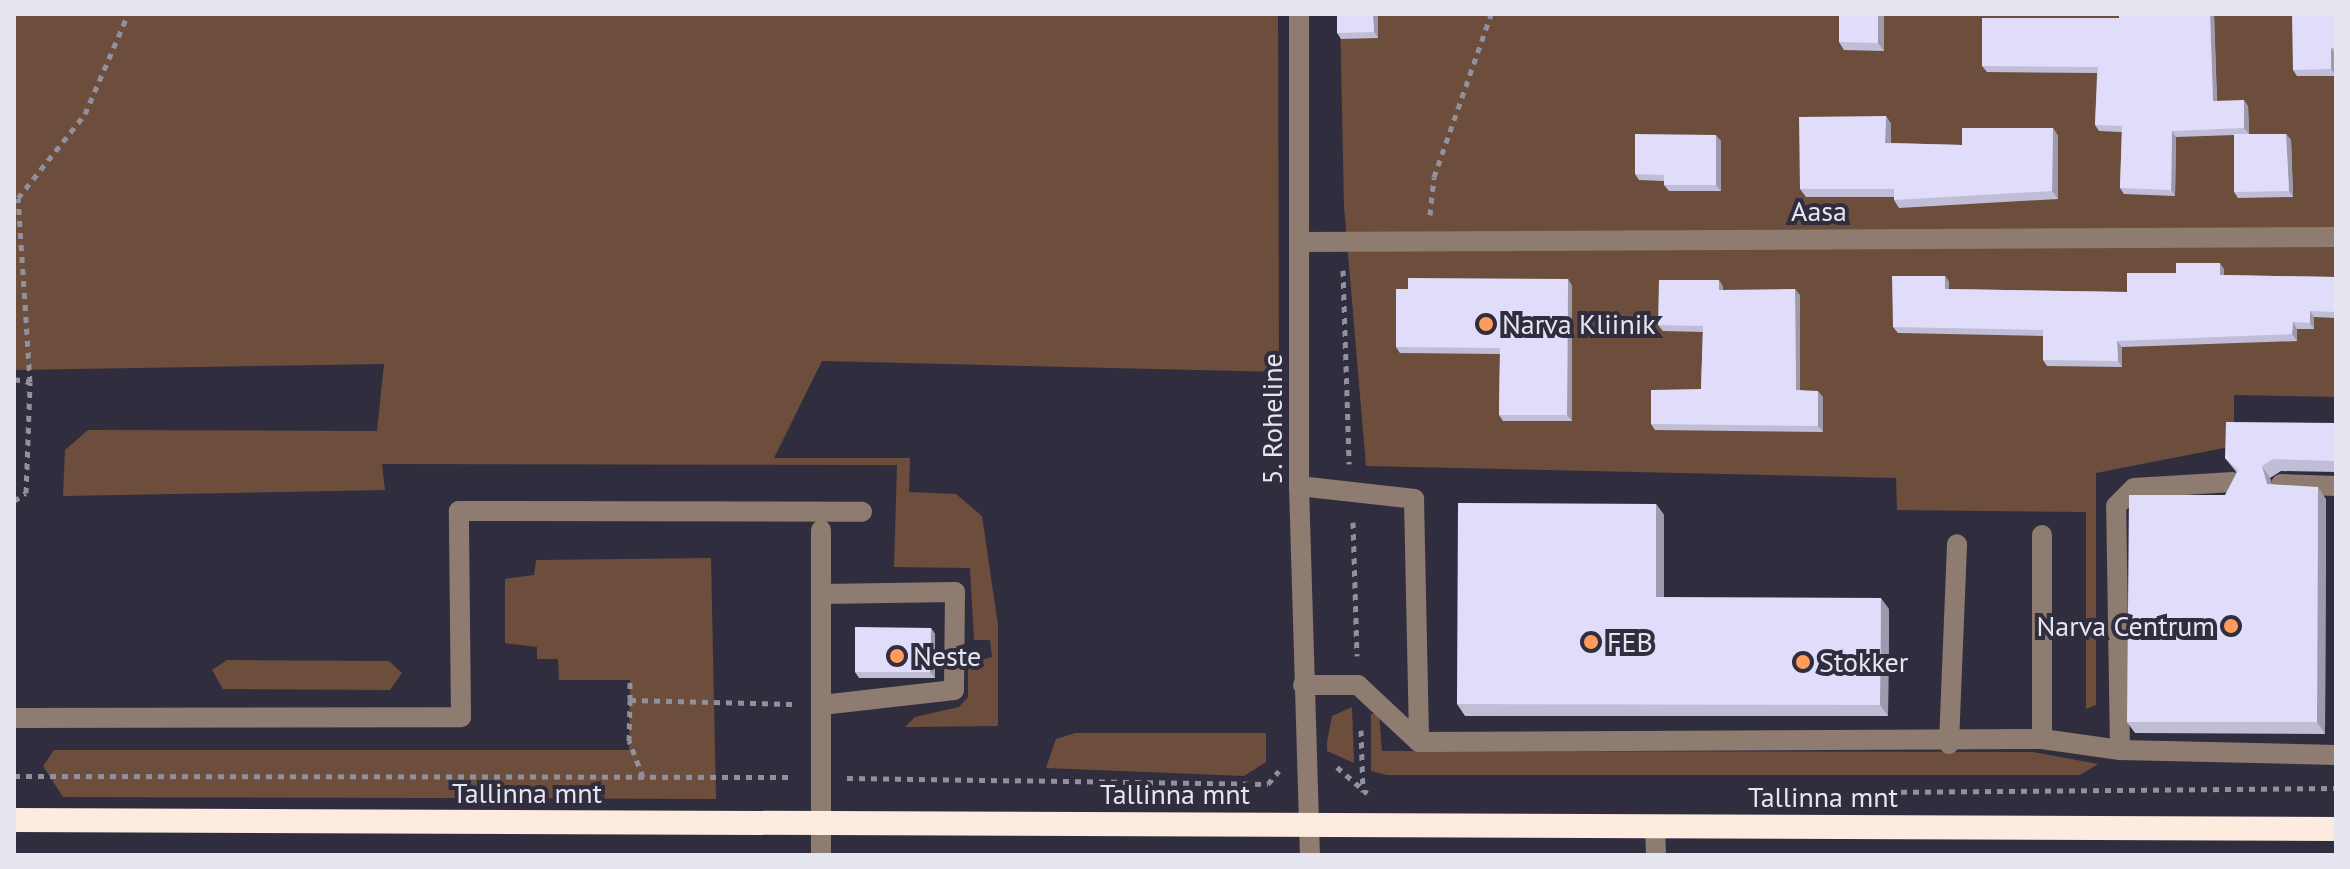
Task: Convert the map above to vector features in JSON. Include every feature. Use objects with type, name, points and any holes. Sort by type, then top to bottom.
[{"type":"highway","name":"Tallinna mnt","points":[[14,820],[2336,829]]},
{"type":"street","name":"5. Roheline","points":[[1299,14],[1299,486],[1305,762],[1312,824],[1310,855]]},
{"type":"street","name":"Aasa","points":[[1301,242],[2336,237]]},
{"type":"street","points":[[2120,750],[2116,506],[2134,488],[2233,482]]},
{"type":"street","points":[[2281,484],[2336,486]]},
{"type":"street","points":[[1299,486],[1414,499],[1419,742]]},
{"type":"street","points":[[14,718],[461,717],[459,511],[862,512]]},
{"type":"street","points":[[821,530],[824,825],[821,855]]},
{"type":"street","points":[[2042,535],[2042,739]]},
{"type":"street","points":[[1949,744],[1957,544]]},
{"type":"street","points":[[821,594],[955,592],[954,690],[822,705]]},
{"type":"street","points":[[1303,685],[1358,685],[1419,742],[1949,744],[2042,739],[2120,750],[2336,755]]},
{"type":"street","points":[[1655,826],[1656,855]]},
{"type":"path","points":[[14,501],[26,493],[30,382],[18,198],[85,114],[128,14]]},
{"type":"path","points":[[1428,240],[1434,177],[1491,14]]},
{"type":"path","points":[[1342,240],[1362,805]]},
{"type":"path","points":[[14,379],[30,382]]},
{"type":"path","points":[[630,680],[629,741],[643,777]]},
{"type":"path","points":[[630,700],[822,705]]},
{"type":"path","points":[[14,776],[823,777],[1268,784],[1284,765],[1305,762],[1343,767],[1363,793]]},
{"type":"path","points":[[1864,792],[2336,788]]},
{"type":"path","points":[[1363,793],[1379,793]]},
{"type":"shaded area","points":[[14,14],[1278,14],[1279,372],[822,361],[774,458],[910,458],[909,492],[956,494],[982,516],[998,625],[998,726],[905,727],[915,717],[959,707],[968,697],[968,663],[992,657],[990,640],[974,640],[970,568],[894,567],[897,465],[382,464],[385,490],[63,496],[65,450],[88,430],[377,431],[384,364],[14,370]]},
{"type":"shaded area","points":[[1340,14],[2336,14],[2336,397],[2234,395],[2234,446],[2096,473],[2096,705],[2086,709],[2086,512],[1897,510],[1896,478],[1366,466],[1344,207]]},
{"type":"shaded area","points":[[711,558],[716,799],[63,797],[43,766],[54,750],[629,750],[630,680],[559,680],[558,659],[537,659],[537,647],[505,643],[505,579],[534,575],[536,560]]},
{"type":"shaded area","points":[[227,660],[389,661],[402,673],[390,690],[223,689],[212,670]]},
{"type":"shaded area","points":[[1352,707],[1354,763],[1327,751],[1332,716]]},
{"type":"shaded area","points":[[1371,714],[1379,714],[1382,751],[2033,752],[2098,764],[2080,775],[1387,775],[1371,771]]},
{"type":"shaded area","points":[[1075,733],[1266,733],[1266,762],[1244,776],[1046,768],[1056,739]]},
{"type":"building","points":[[1337,14],[1373,14],[1374,32],[1337,33]]},
{"type":"building","points":[[1839,14],[1878,14],[1878,43],[1839,42]]},
{"type":"building","points":[[2119,14],[2210,14],[2213,101],[2244,100],[2244,128],[2172,131],[2171,190],[2120,188],[2122,126],[2095,125],[2098,67],[1982,66],[1982,18],[2119,18]]},
{"type":"building","points":[[2292,14],[2336,14],[2336,48],[2331,48],[2331,69],[2293,70]]},
{"type":"building","points":[[1886,116],[1885,143],[1962,145],[1962,128],[2053,128],[2052,191],[1894,200],[1894,189],[1800,189],[1799,117]]},
{"type":"building","points":[[1635,134],[1716,135],[1716,185],[1664,185],[1664,175],[1635,174]]},
{"type":"building","points":[[2234,134],[2286,134],[2289,191],[2234,192]]},
{"type":"building","points":[[2176,263],[2220,263],[2220,275],[2336,277],[2336,312],[2310,311],[2310,323],[2293,322],[2292,334],[2117,341],[2118,361],[2043,360],[2043,330],[1893,327],[1892,276],[1945,276],[1945,289],[2127,292],[2127,273],[2176,273]]},
{"type":"building","name":"Narva Kliinik","points":[[1408,278],[1568,279],[1567,415],[1499,415],[1500,348],[1396,347],[1396,289],[1408,289]]},
{"type":"building","points":[[1659,280],[1719,280],[1719,290],[1795,289],[1796,390],[1818,391],[1818,426],[1651,424],[1651,390],[1701,389],[1703,326],[1658,325]]},
{"type":"building","points":[[2226,422],[2336,423],[2336,461],[2273,459],[2262,466],[2267,484],[2318,487],[2317,722],[2127,722],[2129,495],[2225,495],[2238,470],[2225,458]]},
{"type":"building","name":"FEB","points":[[1458,503],[1656,504],[1656,597],[1881,598],[1880,705],[1457,704]]},
{"type":"building","name":"Neste","points":[[855,627],[931,628],[930,672],[855,672]]},
{"type":"place","name":"Narva Kliinik","points":[[1486,324]]},
{"type":"place","name":"Narva Centrum","points":[[2231,626]]},
{"type":"place","name":"FEB","points":[[1591,642]]},
{"type":"place","name":"Neste","points":[[897,656]]},
{"type":"place","name":"Stokker","points":[[1803,662]]}]
